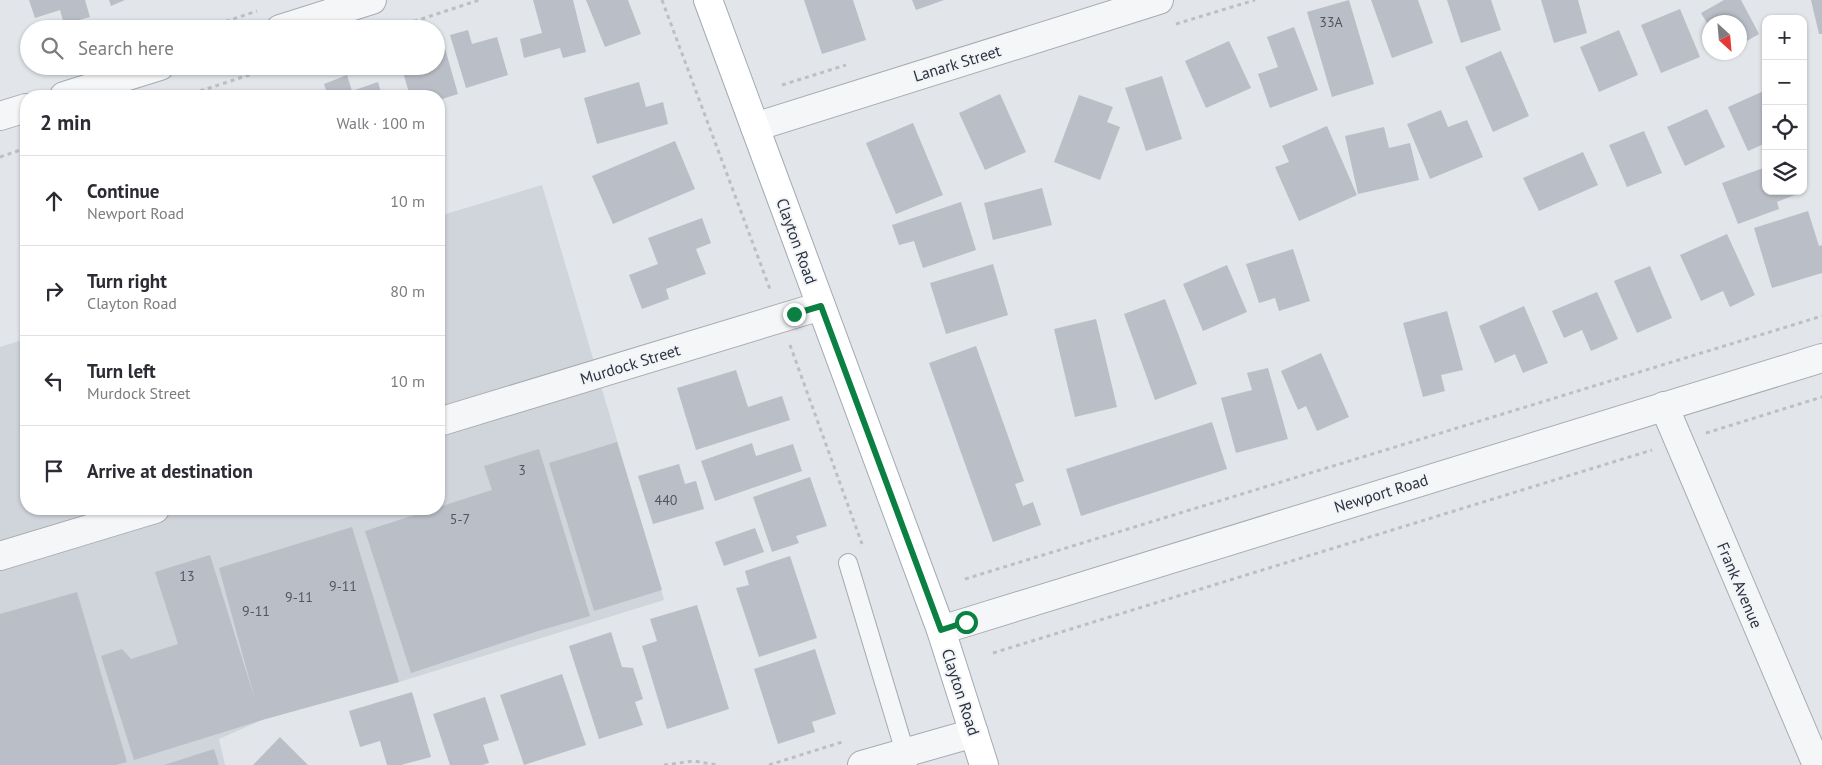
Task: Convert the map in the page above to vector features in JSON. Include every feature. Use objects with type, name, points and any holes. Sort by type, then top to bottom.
[{"type":"main road","name":"Clayton Road","points":[[708,0],[941,630],[984,765]]},
{"type":"street","points":[[272,19],[372,0]]},
{"type":"street","name":"Lanark Street","points":[[755,127],[1159,0]]},
{"type":"street","points":[[83,90],[131,75]]},
{"type":"street","points":[[0,116],[20,110]]},
{"type":"street","name":"Murdock Street","points":[[445,420],[821,306]]},
{"type":"street","name":"Newport Road","points":[[941,630],[1822,358]]},
{"type":"street","name":"Frank Avenue","points":[[1664,406],[1816,765]]},
{"type":"street","points":[[0,556],[135,515]]},
{"type":"street","points":[[862,765],[907,758],[974,733]]},
{"type":"lane","points":[[848,563],[907,758]]},
{"type":"path","points":[[418,20],[479,0]]},
{"type":"path","points":[[662,0],[863,548]]},
{"type":"path","points":[[203,90],[249,75]]},
{"type":"path","points":[[0,157],[20,150]]},
{"type":"path","points":[[965,579],[1822,316]]},
{"type":"path","points":[[992,654],[1822,397]]},
{"type":"path","points":[[769,765],[848,740]]},
{"type":"path","points":[[664,765],[694,761],[717,765]]},
{"type":"shaded area","points":[[542,185],[664,600],[399,682],[262,720],[219,739],[225,765],[0,765],[0,347],[20,341],[20,515],[445,515],[445,214]]},
{"type":"building","points":[[29,0],[85,0],[90,17],[79,20],[63,20],[60,10],[35,18]]},
{"type":"building","points":[[109,0],[125,0],[111,6]]},
{"type":"building","points":[[533,0],[573,0],[586,52],[563,58],[560,48],[524,58],[520,39],[542,33]]},
{"type":"building","points":[[586,0],[628,0],[641,34],[605,47]]},
{"type":"building","points":[[804,0],[853,0],[866,40],[822,54]]},
{"type":"building","points":[[912,0],[944,0],[916,10]]},
{"type":"building","points":[[1349,0],[1374,84],[1332,97],[1307,12]]},
{"type":"building","points":[[1371,0],[1418,0],[1433,43],[1392,58]]},
{"type":"building","points":[[1447,0],[1491,0],[1501,30],[1461,43]]},
{"type":"building","points":[[1541,0],[1578,0],[1587,33],[1554,43]]},
{"type":"building","points":[[1724,0],[1741,0],[1759,34],[1747,41],[1747,15],[1702,15],[1701,13]]},
{"type":"building","points":[[1811,0],[1822,0],[1822,34],[1819,34]]},
{"type":"building","points":[[1680,9],[1700,57],[1661,73],[1641,25]]},
{"type":"building","points":[[1294,27],[1318,90],[1270,108],[1258,74],[1278,67],[1267,37]]},
{"type":"building","points":[[468,30],[472,44],[497,37],[508,75],[466,88],[450,35]]},
{"type":"building","points":[[1619,30],[1638,75],[1599,92],[1580,47]]},
{"type":"building","points":[[1229,41],[1251,88],[1206,108],[1185,61]]},
{"type":"building","points":[[445,48],[458,94],[445,98],[445,90],[408,90],[404,75],[445,75]]},
{"type":"building","points":[[1501,51],[1529,116],[1493,132],[1465,67]]},
{"type":"building","points":[[347,75],[352,90],[326,90],[324,84]]},
{"type":"building","points":[[1162,76],[1182,139],[1146,151],[1125,88]]},
{"type":"building","points":[[378,82],[380,90],[355,90]]},
{"type":"building","points":[[639,82],[646,107],[663,102],[668,124],[597,144],[584,98]]},
{"type":"building","points":[[1762,92],[1762,145],[1748,151],[1728,107]]},
{"type":"building","points":[[1000,94],[1026,152],[985,170],[959,113]]},
{"type":"building","points":[[1079,95],[1113,107],[1107,122],[1120,127],[1100,180],[1054,162]]},
{"type":"building","points":[[1707,109],[1725,147],[1685,166],[1667,127]]},
{"type":"building","points":[[1441,110],[1448,127],[1467,120],[1483,157],[1430,179],[1407,124]]},
{"type":"building","points":[[913,123],[943,195],[896,214],[866,143]]},
{"type":"building","points":[[1327,126],[1357,195],[1299,221],[1275,167],[1289,162],[1282,146]]},
{"type":"building","points":[[1384,127],[1389,148],[1410,143],[1419,180],[1358,194],[1345,136]]},
{"type":"building","points":[[1644,131],[1662,173],[1627,187],[1609,145]]},
{"type":"building","points":[[675,141],[695,189],[613,224],[592,176]]},
{"type":"building","points":[[1583,152],[1598,185],[1539,211],[1523,178]]},
{"type":"building","points":[[1762,168],[1762,195],[1795,195],[1777,202],[1779,209],[1738,224],[1722,183]]},
{"type":"building","points":[[1042,188],[1052,225],[993,240],[984,203]]},
{"type":"building","points":[[961,202],[976,250],[923,268],[914,241],[899,245],[892,225]]},
{"type":"building","points":[[1808,211],[1819,246],[1822,245],[1822,273],[1772,288],[1754,228]]},
{"type":"building","points":[[702,218],[711,243],[696,249],[706,274],[666,289],[669,299],[642,309],[629,275],[658,264],[648,238]]},
{"type":"building","points":[[1727,234],[1755,295],[1730,307],[1723,291],[1701,301],[1680,255]]},
{"type":"building","points":[[1293,249],[1310,301],[1279,311],[1275,298],[1259,303],[1246,264]]},
{"type":"building","points":[[993,264],[1008,315],[946,334],[930,283]]},
{"type":"building","points":[[1227,265],[1247,312],[1203,331],[1183,284]]},
{"type":"building","points":[[1650,266],[1672,318],[1637,333],[1614,281]]},
{"type":"building","points":[[1597,292],[1618,339],[1591,351],[1582,330],[1564,338],[1552,311]]},
{"type":"building","points":[[1165,299],[1197,384],[1155,400],[1124,314]]},
{"type":"building","points":[[1524,306],[1548,363],[1523,373],[1515,354],[1495,363],[1479,326]]},
{"type":"building","points":[[1447,311],[1463,370],[1441,375],[1445,391],[1423,397],[1403,323]]},
{"type":"building","points":[[1096,319],[1117,407],[1075,417],[1054,329]]},
{"type":"building","points":[[976,346],[1024,481],[1015,484],[1023,506],[1033,502],[1041,525],[993,542],[929,363]]},
{"type":"building","points":[[1321,353],[1349,417],[1317,431],[1306,406],[1298,410],[1281,371]]},
{"type":"building","points":[[1268,368],[1288,439],[1236,453],[1221,398],[1252,390],[1247,373]]},
{"type":"building","points":[[736,370],[748,407],[782,396],[790,420],[696,450],[677,388]]},
{"type":"building","points":[[1212,422],[1227,469],[1081,516],[1066,469]]},
{"type":"building","points":[[617,442],[662,590],[594,611],[549,463]]},
{"type":"building","points":[[752,443],[756,456],[793,444],[802,471],[715,501],[701,461]]},
{"type":"building","points":[[539,449],[590,616],[411,673],[365,531],[414,515],[445,515],[445,505],[492,490],[484,466]]},
{"type":"building","points":[[679,464],[685,484],[696,481],[704,509],[653,524],[638,476]]},
{"type":"building","points":[[810,477],[827,526],[796,536],[799,543],[772,552],[753,497]]},
{"type":"building","points":[[352,527],[399,682],[262,720],[134,760],[101,656],[122,649],[131,659],[178,644],[155,572],[210,555],[255,700],[219,568]]},
{"type":"building","points":[[755,528],[764,552],[724,566],[715,542]]},
{"type":"building","points":[[790,556],[817,638],[759,657],[736,588],[749,585],[745,571]]},
{"type":"building","points":[[77,592],[127,762],[116,765],[0,765],[0,614]]},
{"type":"building","points":[[697,605],[729,709],[667,729],[642,646],[657,641],[650,619]]},
{"type":"building","points":[[611,632],[622,667],[633,668],[643,699],[635,702],[643,725],[599,739],[569,646]]},
{"type":"building","points":[[815,649],[836,714],[812,722],[815,732],[778,744],[754,669]]},
{"type":"building","points":[[562,674],[586,745],[524,765],[500,695]]},
{"type":"building","points":[[412,692],[431,757],[401,765],[387,765],[380,741],[360,747],[349,711]]},
{"type":"building","points":[[485,697],[499,740],[483,745],[489,763],[482,765],[450,765],[433,714]]},
{"type":"building","points":[[280,737],[308,765],[253,765]]},
{"type":"building","points":[[214,749],[219,765],[164,765]]},
{"type":"route","points":[[794,314],[821,306],[941,630],[966,622]]}]
